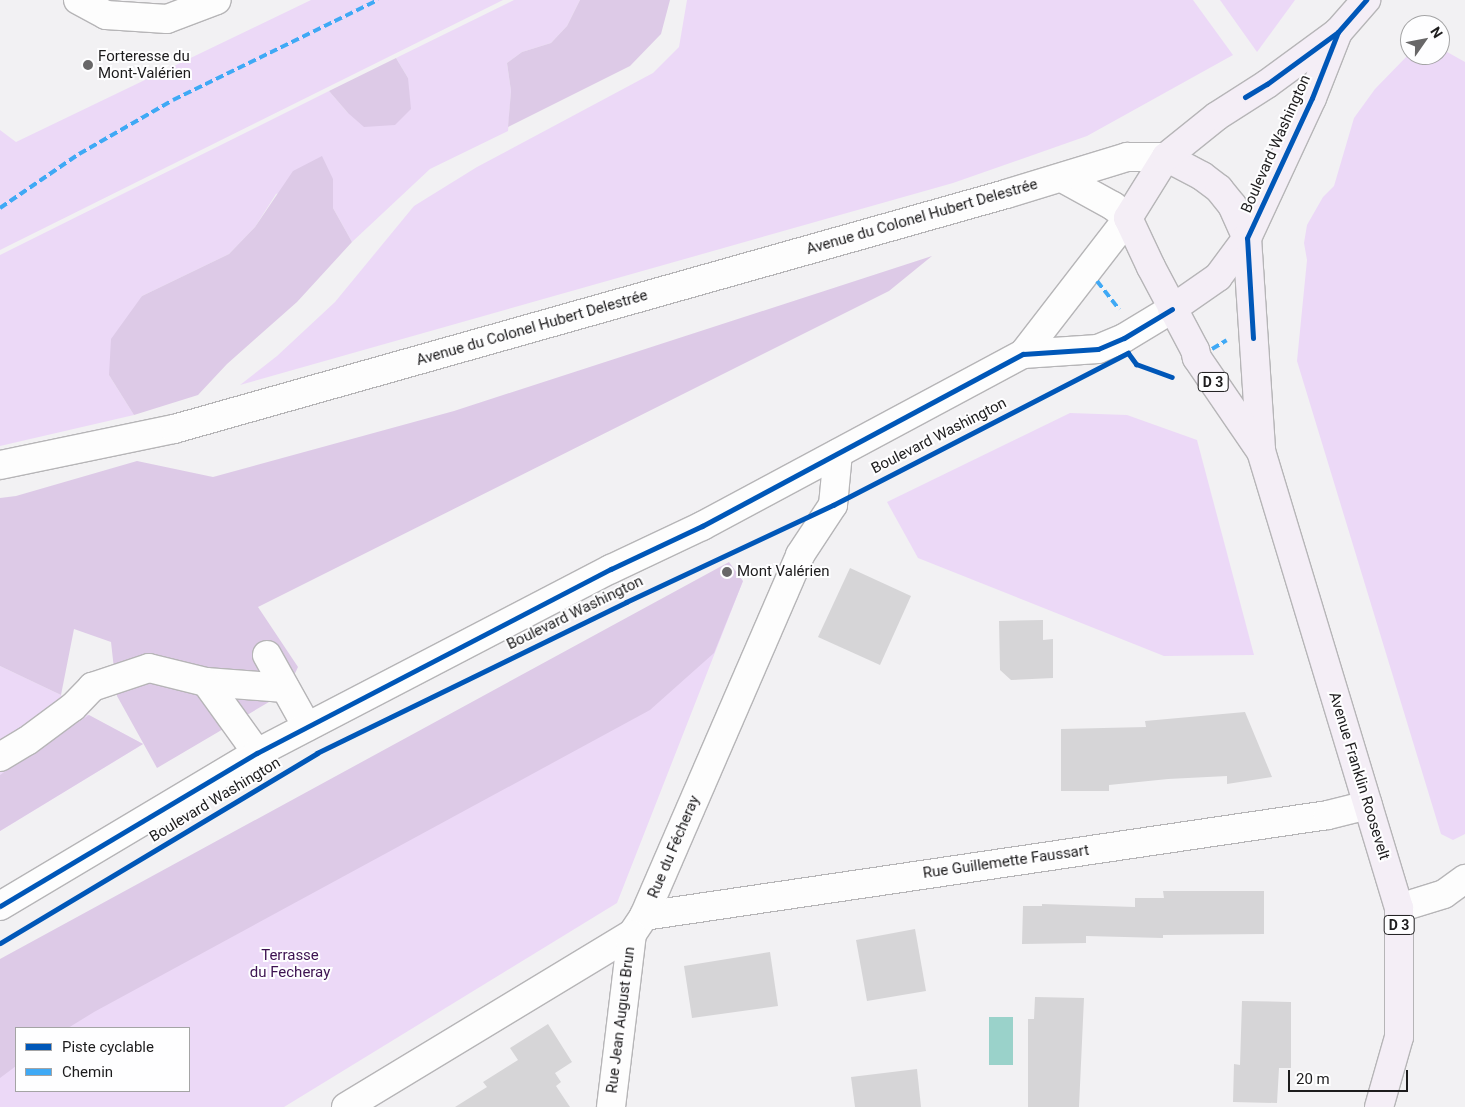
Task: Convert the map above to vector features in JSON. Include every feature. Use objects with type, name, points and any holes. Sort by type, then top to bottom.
[{"type":"main road","name":"Boulevard Washington","points":[[1128,218],[1166,157],[1217,116],[1267,84],[1338,32],[1366,0]]},
{"type":"main road","name":"Boulevard Washington","points":[[1172,309],[1218,277],[1247,238],[1312,98],[1338,32]]},
{"type":"main road","points":[[1166,157],[1202,176],[1219,189],[1232,205],[1247,238]]},
{"type":"main road","name":"Avenue Franklin Roosevelt","points":[[1128,218],[1172,309],[1195,350],[1197,358],[1261,452]]},
{"type":"main road","name":"Avenue Franklin Roosevelt","points":[[1247,238],[1261,452],[1399,908],[1399,1037],[1379,1107]]},
{"type":"street","points":[[78,0],[106,15],[167,19],[217,0]]},
{"type":"street","name":"Avenue du Colonel Hubert Delestrée","points":[[0,465],[174,429],[1062,178],[1127,156],[1166,157]]},
{"type":"street","points":[[1062,178],[1114,206],[1128,218]]},
{"type":"street","name":"Boulevard Washington","points":[[0,906],[257,753],[611,569],[702,526],[1023,354],[1128,218]]},
{"type":"street","name":"Boulevard Washington","points":[[1023,354],[1098,349],[1124,338],[1172,309]]},
{"type":"street","name":"Rue du Fécheray","points":[[638,925],[800,555],[833,505],[838,453]]},
{"type":"street","points":[[267,655],[307,727]]},
{"type":"street","points":[[0,757],[27,741],[73,706],[92,687],[149,668],[206,682],[285,688]]},
{"type":"street","points":[[206,682],[257,753]]},
{"type":"street","name":"Rue Guillemette Faussart","points":[[638,925],[1318,816],[1368,805]]},
{"type":"street","points":[[1399,908],[1444,894],[1465,879]]},
{"type":"street","points":[[346,1107],[638,925]]},
{"type":"street","name":"Rue Jean August Brun","points":[[611,1107],[638,925]]},
{"type":"green space","points":[[311,0],[503,0],[0,250],[0,130],[16,142]]},
{"type":"green space","points":[[514,0],[580,0],[567,26],[551,43],[522,52],[507,63],[511,91],[508,131],[430,169],[352,242],[333,208],[333,179],[276,194],[255,227],[229,254],[142,296],[109,375],[134,415],[0,446],[0,255],[329,91],[348,113],[408,78],[396,58]]},
{"type":"green space","points":[[687,0],[1193,0],[1233,55],[1087,136],[953,183],[240,385],[277,356],[335,302],[414,206],[477,167],[653,73],[679,47]]},
{"type":"green space","points":[[1220,0],[1295,0],[1257,52]]},
{"type":"green space","points":[[1450,54],[1465,62],[1465,834],[1453,840],[1441,834],[1297,361],[1307,260],[1304,243],[1307,225],[1323,197],[1334,186],[1354,118],[1375,89],[1400,63],[1400,65],[1450,65]]},
{"type":"green space","points":[[1070,413],[1127,415],[1197,440],[1254,655],[1164,656],[918,558],[887,502]]},
{"type":"green space","name":"Terrasse du Fecheray","points":[[743,581],[617,903],[284,1107],[0,1107],[0,995],[127,916]]},
{"type":"green space","points":[[0,666],[61,695],[73,707],[143,744],[0,831]]},
{"type":"shaded area","points":[[580,0],[670,0],[661,34],[630,66],[508,127],[511,91],[507,63],[522,52],[551,43],[567,26]]},
{"type":"shaded area","points":[[396,58],[408,78],[411,109],[395,125],[364,127],[348,113],[329,91]]},
{"type":"shaded area","points":[[322,156],[333,179],[333,208],[352,242],[297,302],[227,364],[198,395],[134,415],[109,375],[111,339],[142,296],[229,254],[255,227],[293,171]]},
{"type":"shaded area","points":[[932,256],[889,291],[258,607],[298,667],[286,692],[157,768],[117,696],[111,642],[74,629],[61,695],[0,666],[0,498],[16,496],[137,461],[213,477],[454,411]]},
{"type":"shaded area","points":[[729,562],[743,581],[714,653],[650,710],[70,1027],[15,1027],[15,1067],[0,1078],[0,959]]},
{"type":"shaded area","points":[[89,715],[143,744],[0,831],[0,775]]},
{"type":"shaded area","points":[[989,1017],[1013,1017],[1013,1065],[989,1065]]},
{"type":"building","points":[[850,568],[911,596],[880,665],[818,637]]},
{"type":"building","points":[[1043,620],[1043,640],[1053,639],[1053,678],[1011,680],[1000,670],[999,621]]},
{"type":"building","points":[[1245,712],[1272,777],[1227,784],[1227,776],[1168,779],[1109,785],[1109,791],[1061,791],[1061,729],[1146,727],[1145,721]]},
{"type":"building","points":[[1163,891],[1264,891],[1264,934],[1163,935],[1163,938],[1086,936],[1086,943],[1022,944],[1023,906],[1042,906],[1042,904],[1135,907],[1135,898],[1164,898]]},
{"type":"building","points":[[915,929],[926,991],[867,1001],[856,940]]},
{"type":"building","points":[[770,952],[778,1006],[692,1018],[684,966]]},
{"type":"building","points":[[1035,997],[1084,998],[1079,1107],[1028,1107],[1028,1019],[1034,1019]]},
{"type":"building","points":[[1242,1001],[1291,1002],[1291,1068],[1279,1068],[1277,1103],[1233,1102],[1234,1064],[1240,1065]]},
{"type":"building","points":[[548,1024],[572,1062],[555,1073],[561,1082],[556,1086],[570,1107],[455,1107],[487,1087],[483,1082],[518,1060],[510,1048]]},
{"type":"building","points":[[917,1069],[921,1107],[855,1107],[851,1077]]},
{"type":"marked path","points":[[0,208],[79,154],[173,100],[378,0]]},
{"type":"marked path","points":[[1097,281],[1119,309]]},
{"type":"marked path","points":[[1212,349],[1227,340]]},
{"type":"cycle path","points":[[1245,97],[1267,84],[1338,32],[1366,0]]},
{"type":"cycle path","points":[[1253,338],[1247,238],[1312,98],[1338,32]]},
{"type":"cycle path","points":[[0,906],[257,753],[611,569],[702,526],[1023,354],[1098,349],[1124,338],[1172,309]]},
{"type":"cycle path","points":[[0,943],[317,753],[626,602],[833,505],[1128,353],[1136,364],[1172,377]]},
{"type":"place","name":"Forteresse du Mont-Valérien","points":[[88,65]]},
{"type":"place","name":"Mont Valérien","points":[[727,572]]}]
